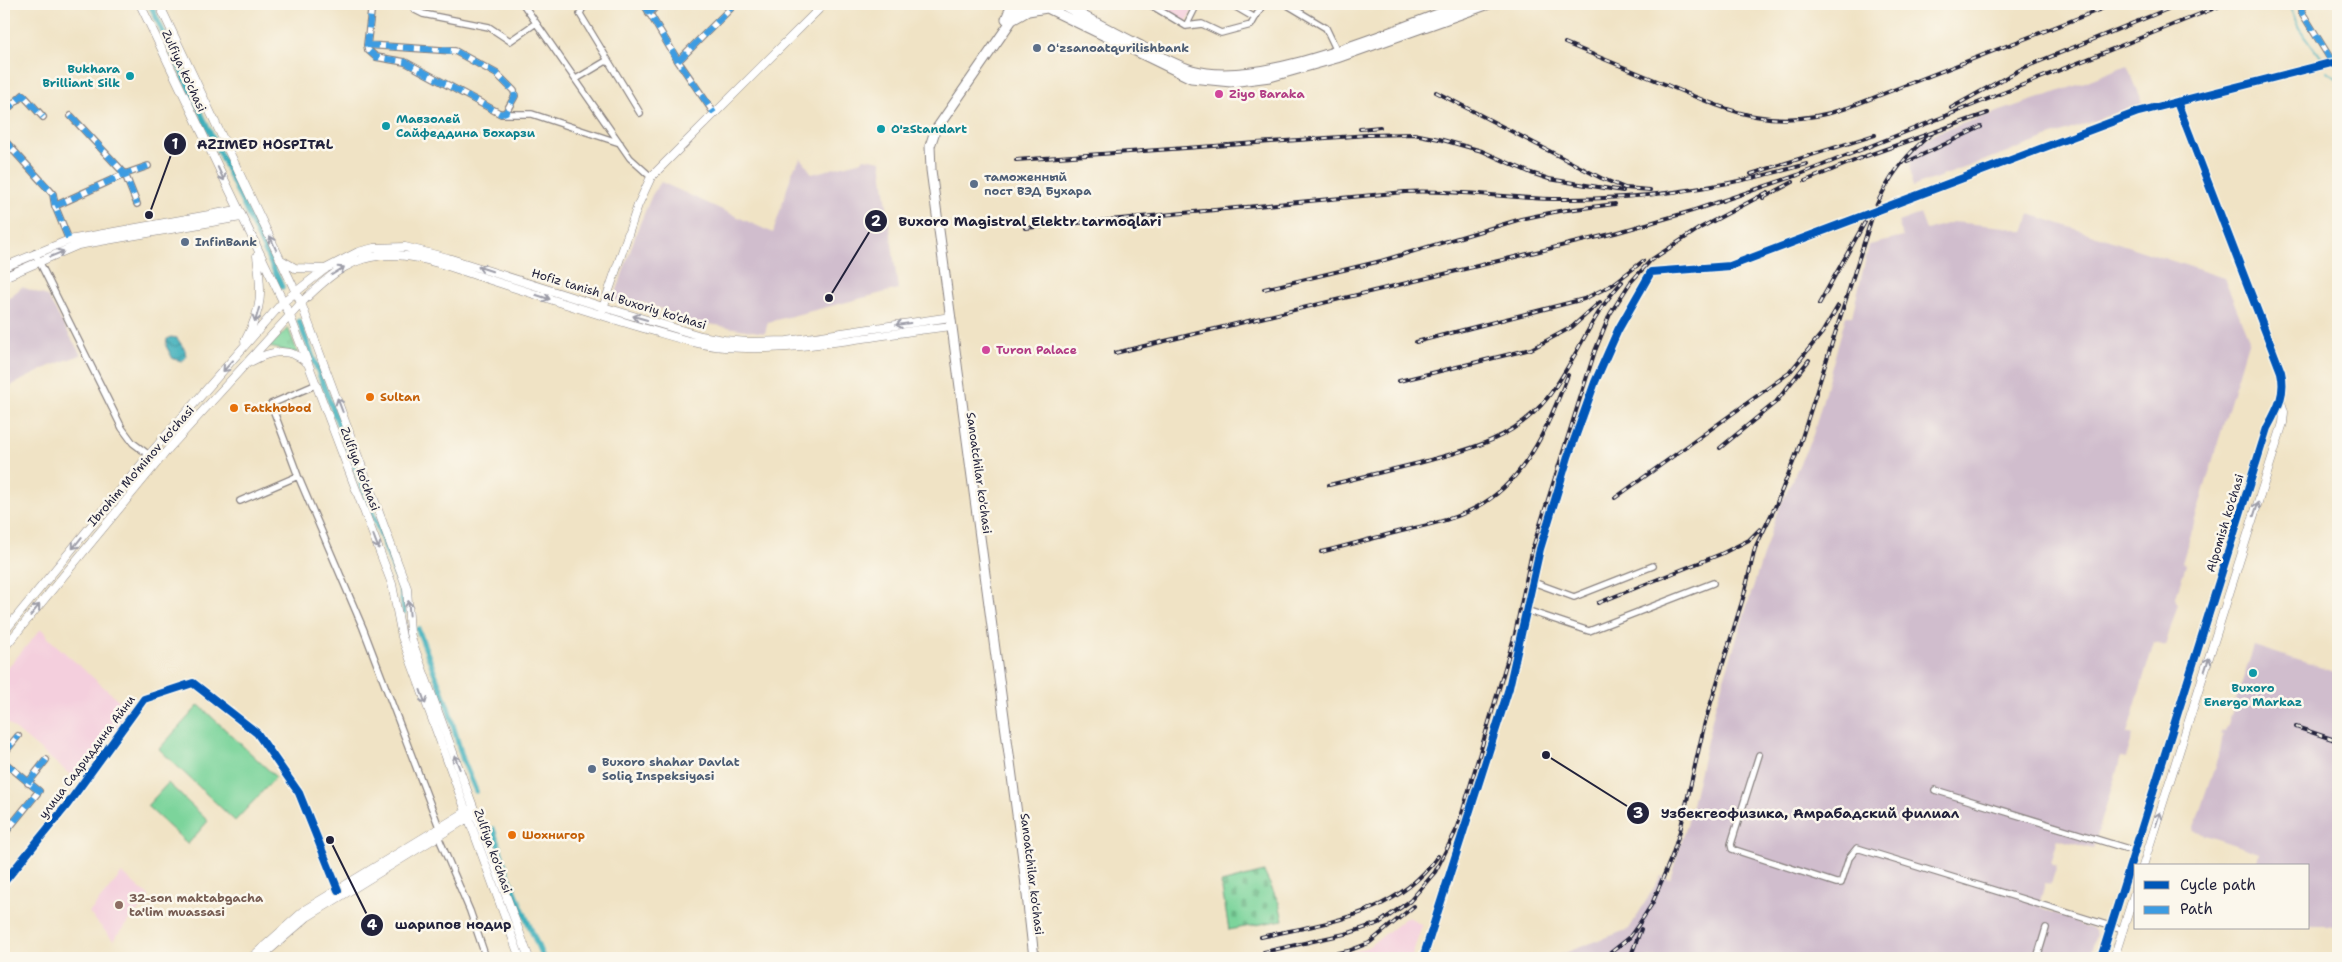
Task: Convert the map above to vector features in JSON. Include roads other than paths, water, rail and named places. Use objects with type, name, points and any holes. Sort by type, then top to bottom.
[{"type":"main road","name":"Zulfiya ko'chasi","points":[[140,4],[256,249],[290,316],[392,584],[402,637],[529,958]]},
{"type":"main road","name":"Zulfiya ko'chasi","points":[[159,4],[301,303],[407,588],[410,633],[413,644],[520,958]]},
{"type":"main road","points":[[602,311],[638,205],[652,177],[824,4]]},
{"type":"main road","name":"Sanoatchilar ko'chasi","points":[[1029,4],[1017,5],[935,131],[930,146],[931,170],[949,322],[1030,958]]},
{"type":"main road","points":[[1061,4],[1160,56],[1192,70],[1211,74],[1256,72],[1337,51],[1433,19],[1489,4]]},
{"type":"main road","points":[[1010,17],[1043,6],[1191,78],[1230,82],[1270,77],[1338,58],[1465,4]]},
{"type":"main road","points":[[1423,958],[1509,688],[1540,548],[1565,466],[1595,382],[1618,330],[1651,272],[1730,266],[2138,112],[2176,102]]},
{"type":"main road","name":"Alpomish ko'chasi","points":[[2101,958],[2267,428],[2281,402],[2284,385],[2281,372],[2176,102]]},
{"type":"main road","points":[[4,267],[35,253],[74,241],[239,213]]},
{"type":"main road","points":[[4,277],[40,262],[74,241]]},
{"type":"main road","name":"Hofiz tanish al Buxoriy ko'chasi","points":[[296,291],[325,269],[358,252],[374,248],[405,247],[448,258],[602,311]]},
{"type":"main road","points":[[239,353],[256,320],[260,302],[261,286],[256,249]]},
{"type":"main road","name":"Hofiz tanish al Buxoriy ko'chasi","points":[[301,303],[325,279],[351,263],[369,257],[396,255],[446,266],[602,311],[701,336],[748,342],[787,341],[949,322]]},
{"type":"main road","points":[[281,260],[295,268],[325,269]]},
{"type":"main road","name":"Ibrohim Mo'minov ko'chasi","points":[[4,632],[149,455],[283,302],[296,291]]},
{"type":"main road","name":"Ibrohim Mo'minov ko'chasi","points":[[4,648],[170,447],[301,303]]},
{"type":"main road","name":"Sanoatchilar ko'chasi","points":[[949,322],[1034,958]]},
{"type":"main road","points":[[246,364],[264,354],[278,351],[300,357],[308,364]]},
{"type":"main road","name":"Alpomish ko'chasi","points":[[2144,864],[2283,423],[2284,412],[2281,402]]},
{"type":"main road","points":[[162,440],[170,447]]},
{"type":"main road","points":[[251,958],[306,909],[471,813]]},
{"type":"main road","points":[[260,958],[307,917],[438,832]]},
{"type":"main road","points":[[2114,958],[2134,894]]},
{"type":"street","points":[[372,4],[367,45],[368,50],[376,57],[405,62],[504,114],[532,114],[620,143]]},
{"type":"street","points":[[413,4],[423,14],[489,27],[510,41],[536,23]]},
{"type":"street","points":[[523,4],[635,164],[652,177]]},
{"type":"street","points":[[588,4],[580,11],[580,14],[640,113]]},
{"type":"street","points":[[644,4],[678,61],[714,114]]},
{"type":"street","points":[[649,14],[658,4]]},
{"type":"street","points":[[678,61],[735,4]]},
{"type":"street","points":[[1149,4],[1186,26],[1202,24],[1221,33],[1251,25],[1263,4]]},
{"type":"street","points":[[1186,26],[1197,4]]},
{"type":"street","points":[[1231,4],[1255,18]]},
{"type":"street","points":[[1286,4],[1326,28],[1337,51]]},
{"type":"street","points":[[2176,102],[2335,64],[2301,10],[2303,4]]},
{"type":"street","points":[[367,45],[455,51],[497,74],[514,91],[515,96],[504,114]]},
{"type":"street","points":[[576,79],[608,60]]},
{"type":"street","points":[[4,112],[22,96],[43,117]]},
{"type":"street","points":[[71,116],[125,174],[136,204]]},
{"type":"street","points":[[4,140],[53,194],[55,206],[74,241]]},
{"type":"street","points":[[55,206],[125,174],[148,166]]},
{"type":"street","points":[[35,253],[122,428],[133,443],[149,455]]},
{"type":"street","points":[[315,385],[271,404],[298,476],[363,628],[438,832],[470,910],[486,958]]},
{"type":"street","points":[[240,500],[298,476]]},
{"type":"street","points":[[1533,582],[1574,597],[1653,566]]},
{"type":"street","points":[[1526,610],[1589,631],[1713,583]]},
{"type":"street","name":"улица Садриддина Айни","points":[[4,882],[67,805],[144,699],[193,683],[257,734],[299,792],[338,890]]},
{"type":"street","points":[[4,753],[18,736]]},
{"type":"street","points":[[1759,755],[1731,844],[1732,849],[1841,883],[1849,858],[1857,848],[2123,930]]},
{"type":"street","points":[[28,782],[46,760]]},
{"type":"street","points":[[4,762],[39,791],[4,834]]},
{"type":"street","points":[[1935,790],[2135,851]]},
{"type":"street","points":[[2036,958],[2046,928]]},
{"type":"water","points":[[171,337],[177,338],[185,350],[186,357],[183,361],[173,359],[166,346],[167,339]]},
{"type":"waterway","points":[[150,4],[282,287]]},
{"type":"waterway","points":[[2290,7],[2299,28],[2320,57]]},
{"type":"waterway","points":[[2327,71],[2338,79]]},
{"type":"waterway","points":[[299,321],[401,589],[404,612]]},
{"type":"waterway","points":[[418,629],[448,708],[463,760],[476,791]]},
{"type":"waterway","points":[[493,829],[508,875],[543,958]]},
{"type":"railway","points":[[2075,4],[2100,4]]},
{"type":"railway","points":[[1565,43],[1734,111],[1776,119],[1798,118],[1821,115],[1847,108],[2114,4]]},
{"type":"railway","points":[[1951,108],[2023,68],[2180,4]]},
{"type":"railway","points":[[1115,353],[1615,233],[1692,211],[1798,175],[2225,4]]},
{"type":"railway","points":[[1436,92],[1601,178],[1625,188],[1650,190]]},
{"type":"railway","points":[[1805,181],[1866,156],[1988,113]]},
{"type":"railway","points":[[1360,129],[1380,127]]},
{"type":"railway","points":[[1907,162],[1981,127]]},
{"type":"railway","points":[[1604,958],[1629,938],[1639,924],[1652,904],[1672,856],[1680,831],[1705,722],[1744,595],[1755,548],[1776,505],[1798,450],[1874,211],[1898,167],[1934,132]]},
{"type":"railway","points":[[1016,160],[1368,135],[1414,134],[1482,151],[1549,179],[1623,191]]},
{"type":"railway","points":[[1751,174],[1875,135]]},
{"type":"railway","points":[[1025,228],[1405,192],[1426,191],[1548,199],[1629,197],[1718,185],[1807,164]]},
{"type":"railway","points":[[1763,198],[1793,182]]},
{"type":"railway","points":[[1264,952],[1349,933],[1379,923],[1410,901],[1435,872],[1458,827],[1515,634],[1533,547],[1595,351],[1610,314],[1630,283],[1651,260],[1700,228],[1768,192]]},
{"type":"railway","points":[[1264,289],[1381,261],[1521,219],[1559,211],[1615,204]]},
{"type":"railway","points":[[1819,304],[1865,222]]},
{"type":"railway","points":[[1416,342],[1584,299],[1612,285],[1643,261]]},
{"type":"railway","points":[[1329,485],[1452,454],[1488,442],[1520,424],[1535,412],[1548,397],[1567,369],[1601,309],[1622,282]]},
{"type":"railway","points":[[1399,381],[1531,349],[1572,327],[1600,302]]},
{"type":"railway","points":[[1615,498],[1789,373],[1822,333],[1838,306]]},
{"type":"railway","points":[[1720,448],[1776,402],[1809,360]]},
{"type":"railway","points":[[1321,552],[1446,520],[1484,503],[1514,478],[1526,462],[1554,410],[1568,375]]},
{"type":"railway","points":[[1598,603],[1721,554],[1749,540],[1760,529]]},
{"type":"railway","points":[[2296,727],[2338,741]]},
{"type":"railway","points":[[1261,937],[1335,921],[1381,904],[1402,892],[1421,876],[1438,856]]},
{"type":"railway","points":[[1312,958],[1348,951],[1369,943],[1414,906]]},
{"type":"railway","points":[[1630,958],[1641,929]]},
{"type":"place","name":"Oʻzsanoatqurilishbank","points":[[1037,48]]},
{"type":"place","name":"Bukhara Brilliant Silk","points":[[130,76]]},
{"type":"place","name":"Ziyo Baraka","points":[[1219,94]]},
{"type":"place","name":"Мавзолей Сайфеддина Бохарзи","points":[[386,126]]},
{"type":"place","name":"O'zStandart","points":[[881,129]]},
{"type":"place","name":"таможенный пост ВЭД Бухара","points":[[974,184]]},
{"type":"place","name":"AZIMED HOSPITAL","points":[[149,215]]},
{"type":"place","name":"InfinBank","points":[[185,242]]},
{"type":"place","name":"Buxoro Magistral Elektr tarmoqlari","points":[[829,298]]},
{"type":"place","name":"Turon Palace","points":[[986,350]]},
{"type":"place","name":"Sultan","points":[[370,397]]},
{"type":"place","name":"Fatkhobod","points":[[234,408]]},
{"type":"place","name":"Buxoro Energo Markaz","points":[[2253,673]]},
{"type":"place","name":"Узбекгеофизика, Амрабадский филиал","points":[[1546,755]]},
{"type":"place","name":"Buxoro shahar Davlat Soliq Inspeksiyasi","points":[[592,769]]},
{"type":"place","name":"Шохнигор","points":[[512,835]]},
{"type":"place","name":"шарипов нодир","points":[[330,840]]},
{"type":"place","name":"32-son maktabgacha ta'lim muassasi","points":[[119,905]]}]
